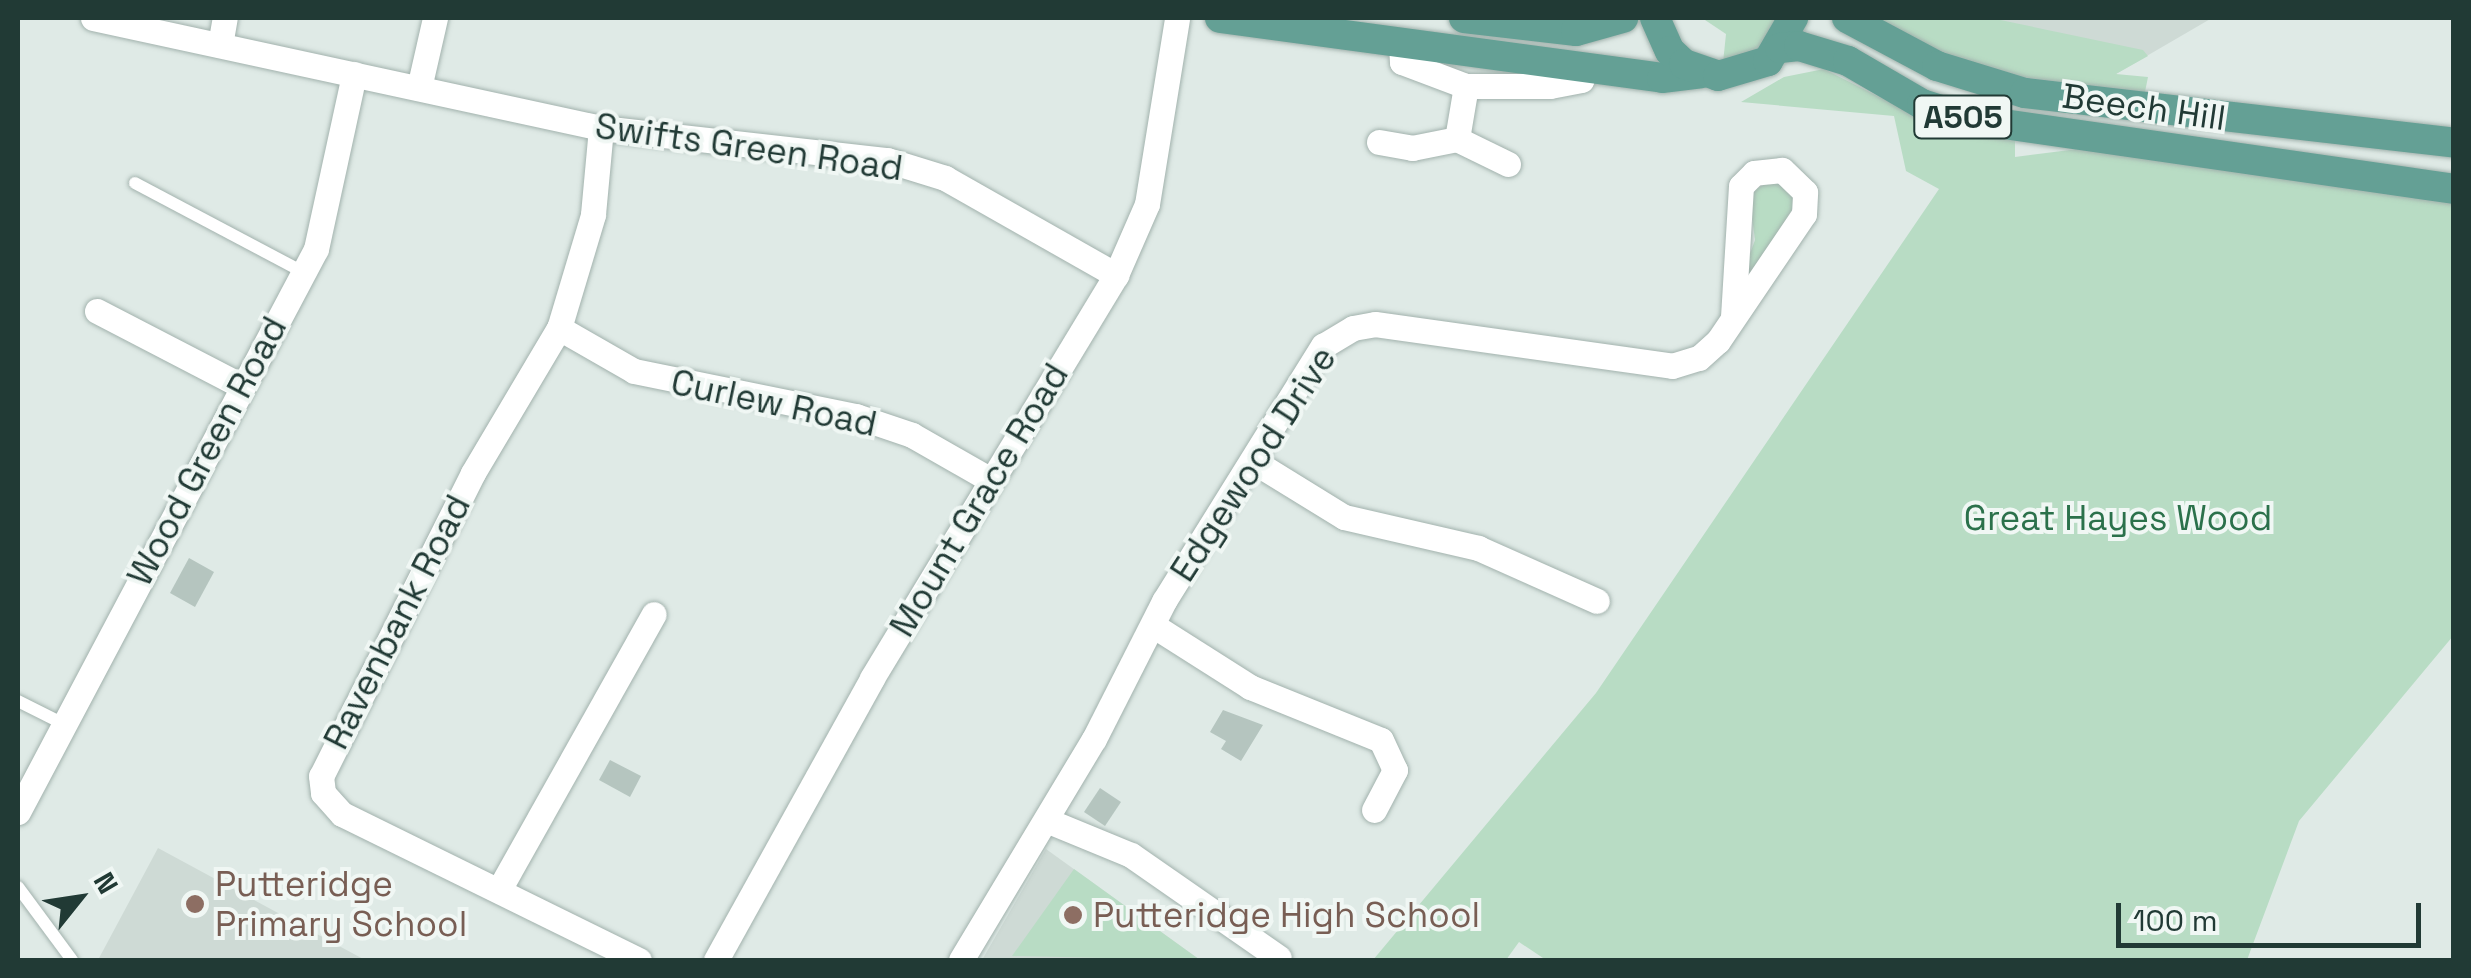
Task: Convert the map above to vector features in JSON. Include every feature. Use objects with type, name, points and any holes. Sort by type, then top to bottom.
[{"type":"main road","points":[[1220,18],[1662,78],[1701,73],[1736,76],[1780,48],[1793,18]]},
{"type":"main road","points":[[1464,18],[1576,30],[1623,18]]},
{"type":"main road","points":[[1655,18],[1670,52],[1701,73]]},
{"type":"main road","name":"Beech Hill","points":[[1847,18],[1937,66],[2024,93],[2454,143]]},
{"type":"main road","name":"Beech Hill","points":[[1780,48],[1799,46],[1848,61],[1922,104],[1970,120],[2454,189]]},
{"type":"street","name":"Swifts Green Road","points":[[93,18],[601,128],[888,160],[944,178],[1116,276]]},
{"type":"street","points":[[220,45],[225,18]]},
{"type":"street","points":[[419,88],[435,18]]},
{"type":"street","name":"Mount Grace Road","points":[[716,960],[988,479],[1116,276],[1147,204],[1176,18]]},
{"type":"street","points":[[1401,44],[1402,62],[1466,86],[1550,86],[1581,80],[1583,68]]},
{"type":"street","name":"Wood Green Road","points":[[18,812],[240,386],[316,249],[354,74]]},
{"type":"street","points":[[1458,139],[1466,86]]},
{"type":"street","name":"Ravenbank Road","points":[[601,128],[593,215],[559,328],[473,473],[321,776],[323,793],[342,814],[500,888],[635,959]]},
{"type":"street","points":[[1379,142],[1412,148],[1458,139],[1508,164]]},
{"type":"street","name":"Edgewood Drive","points":[[961,960],[1046,820],[1154,626],[1323,346],[1353,328],[1375,324],[1672,366],[1699,358],[1733,316],[1804,214],[1804,192],[1782,170],[1754,173],[1741,186],[1733,316]]},
{"type":"street","points":[[97,311],[240,386]]},
{"type":"street","name":"Curlew Road","points":[[559,328],[634,371],[856,416],[912,434],[988,479]]},
{"type":"street","points":[[1253,461],[1344,517],[1478,548],[1596,601]]},
{"type":"street","points":[[500,888],[654,614]]},
{"type":"street","points":[[1154,626],[1250,686],[1381,740],[1395,770],[1374,810]]},
{"type":"street","points":[[1046,820],[1131,855],[1261,954]]},
{"type":"lane","points":[[135,183],[303,272]]},
{"type":"lane","points":[[18,701],[64,724]]},
{"type":"lane","points":[[18,887],[72,960]]},
{"type":"shaded area","points":[[1874,18],[2212,18],[2114,75]]},
{"type":"shaded area","name":"Putteridge Primary School","points":[[158,848],[365,960],[98,960]]},
{"type":"shaded area","name":"Putteridge High School","points":[[1046,849],[1200,960],[982,960]]},
{"type":"green space","points":[[1702,18],[1780,18],[1766,45],[1723,63],[1726,34]]},
{"type":"green space","points":[[1874,18],[1991,18],[2143,50],[2148,56],[2116,74],[2148,77],[2145,92],[2020,77],[1933,50]]},
{"type":"green space","name":"Great Hayes Wood","points":[[1824,69],[1895,105],[2015,138],[2015,157],[2086,148],[2453,199],[2453,636],[2299,821],[2247,960],[1546,960],[1519,942],[1506,960],[1373,960],[1596,693],[1939,189],[1906,171],[1894,116],[1741,102],[1784,77]]},
{"type":"green space","points":[[1776,178],[1797,201],[1746,286],[1739,284],[1755,240],[1749,193]]},
{"type":"green space","name":"Putteridge High School","points":[[1074,869],[1200,960],[1012,956]]},
{"type":"building","points":[[189,558],[214,572],[195,607],[170,593]]},
{"type":"building","points":[[1223,710],[1263,725],[1241,761],[1221,749],[1226,741],[1210,732]]},
{"type":"building","points":[[610,760],[641,776],[630,797],[599,780]]},
{"type":"building","points":[[1100,788],[1121,802],[1105,826],[1084,812]]},
{"type":"place","name":"Putteridge Primary School","points":[[195,904]]},
{"type":"place","name":"Putteridge High School","points":[[1073,915]]}]
